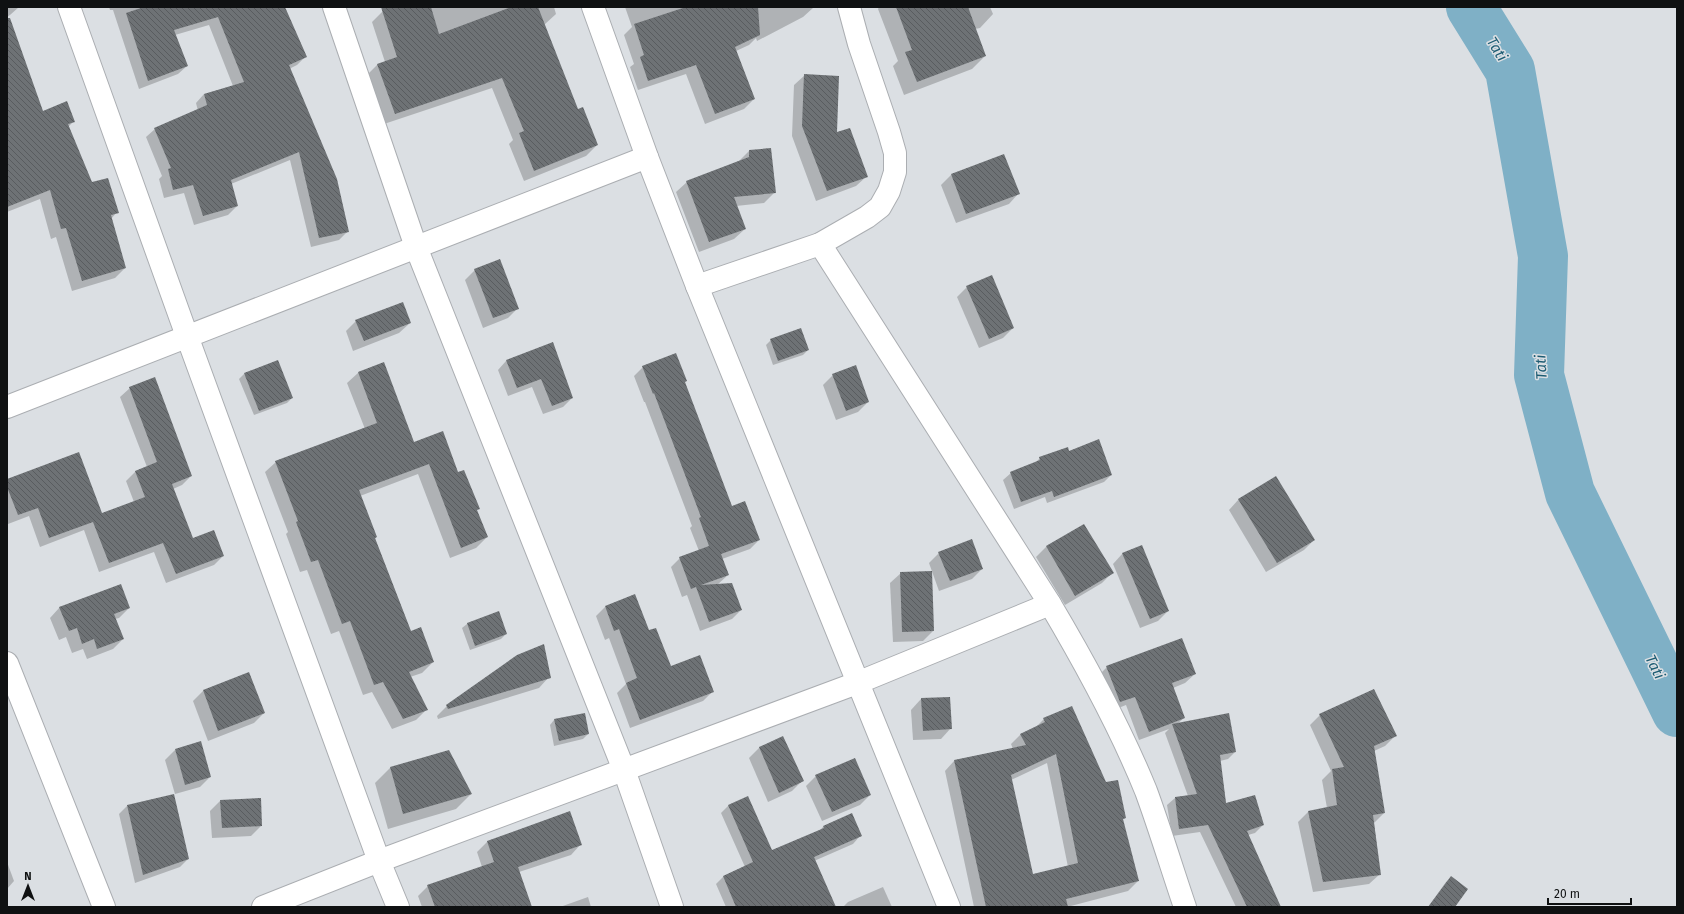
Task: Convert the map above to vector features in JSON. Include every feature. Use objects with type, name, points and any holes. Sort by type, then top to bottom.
[{"type":"street","points":[[69,7],[187,336],[379,861],[398,907]]},
{"type":"street","points":[[334,7],[416,247],[624,770],[672,907]]},
{"type":"street","points":[[593,7],[697,286],[948,907]]},
{"type":"street","points":[[697,286],[820,244],[867,217],[880,207],[889,191],[895,172],[895,153],[859,44],[849,7]]},
{"type":"street","points":[[7,407],[648,157]]},
{"type":"street","points":[[820,244],[1050,604],[1073,643],[1113,720],[1146,791],[1185,907]]},
{"type":"street","points":[[263,907],[379,861],[857,683],[1050,604]]},
{"type":"street","points":[[7,663],[104,907]]},
{"type":"building","points":[[144,7],[285,7],[307,57],[289,65],[337,179],[349,232],[319,238],[299,152],[231,180],[238,206],[203,216],[193,185],[173,190],[168,169],[171,168],[154,128],[207,105],[204,94],[244,82],[218,17],[174,30],[188,66],[148,81],[126,13]]},
{"type":"building","points":[[381,7],[431,7],[439,34],[511,7],[538,7],[578,109],[583,107],[598,145],[534,171],[519,133],[524,131],[502,78],[395,114],[377,64],[397,57]]},
{"type":"building","points":[[686,7],[758,7],[760,35],[735,47],[755,99],[715,114],[696,65],[648,81],[640,57],[644,55],[634,24]]},
{"type":"building","points":[[896,7],[968,7],[986,56],[917,82],[905,52],[912,50]]},
{"type":"building","points":[[7,18],[10,18],[43,111],[67,101],[75,122],[68,124],[92,182],[108,178],[119,213],[111,215],[126,268],[82,281],[66,228],[61,229],[50,190],[7,207]]},
{"type":"building","points":[[804,74],[839,76],[837,132],[850,128],[868,177],[827,191],[802,126]]},
{"type":"building","points":[[771,148],[776,193],[734,197],[746,229],[709,242],[686,181],[749,157],[749,150]]},
{"type":"building","points":[[1004,154],[1020,194],[966,214],[951,174]]},
{"type":"building","points":[[500,259],[519,309],[493,318],[474,269]]},
{"type":"building","points":[[992,275],[1014,328],[989,339],[966,286]]},
{"type":"building","points":[[403,302],[411,323],[364,341],[355,320]]},
{"type":"building","points":[[801,328],[809,350],[778,361],[770,339]]},
{"type":"building","points":[[553,342],[573,398],[552,406],[541,379],[517,388],[506,360]]},
{"type":"building","points":[[676,353],[687,381],[685,382],[732,506],[745,501],[760,540],[721,554],[729,575],[701,585],[732,583],[742,610],[709,622],[696,587],[691,589],[679,557],[709,546],[699,518],[701,517],[654,393],[653,394],[642,366]]},
{"type":"building","points":[[278,360],[293,398],[259,411],[244,373]]},
{"type":"building","points":[[384,362],[414,442],[443,431],[458,472],[464,470],[480,509],[477,510],[488,537],[461,548],[429,464],[359,490],[377,537],[375,538],[411,631],[421,627],[434,662],[409,672],[428,710],[403,719],[383,682],[374,685],[350,621],[342,624],[318,560],[311,562],[296,522],[298,521],[275,461],[377,423],[358,372]]},
{"type":"building","points":[[856,365],[869,402],[846,411],[832,374]]},
{"type":"building","points":[[155,377],[192,476],[172,484],[193,538],[214,530],[224,556],[176,574],[163,543],[109,563],[93,522],[49,538],[38,508],[18,515],[7,487],[7,479],[79,452],[102,513],[145,497],[135,471],[157,462],[129,387]]},
{"type":"building","points":[[1099,439],[1112,475],[1054,497],[1052,491],[1021,502],[1010,472],[1040,460],[1039,457],[1068,447],[1069,451]]},
{"type":"building","points":[[1276,476],[1315,540],[1277,563],[1238,499]]},
{"type":"building","points":[[1084,524],[1114,573],[1075,596],[1046,546]]},
{"type":"building","points":[[972,539],[983,569],[950,581],[938,552]]},
{"type":"building","points":[[1142,545],[1169,611],[1150,619],[1122,553]]},
{"type":"building","points":[[932,571],[934,631],[902,632],[900,572]]},
{"type":"building","points":[[121,584],[130,608],[114,614],[124,639],[97,649],[94,639],[82,644],[77,628],[69,631],[59,607]]},
{"type":"building","points":[[635,594],[649,630],[656,628],[671,666],[700,655],[714,692],[640,720],[626,683],[637,678],[619,629],[614,631],[605,606]]},
{"type":"building","points":[[499,611],[507,634],[475,646],[467,623]]},
{"type":"building","points":[[1182,638],[1196,674],[1172,683],[1185,718],[1149,732],[1135,697],[1120,702],[1106,666]]},
{"type":"building","points":[[544,644],[551,678],[448,709],[446,705],[517,655]]},
{"type":"building","points":[[249,672],[265,713],[218,731],[203,690]]},
{"type":"building","points":[[1374,689],[1397,736],[1374,746],[1385,813],[1373,815],[1381,875],[1323,882],[1308,811],[1337,805],[1332,769],[1344,767],[1319,714]]},
{"type":"building","points":[[950,697],[952,729],[923,731],[921,698]]},
{"type":"building","points":[[1072,706],[1106,782],[1118,780],[1126,818],[1123,819],[1139,881],[1066,899],[1068,907],[986,907],[954,760],[1026,745],[1020,734],[1045,722],[1043,718]],"holes":[[[1056,754],[1078,863],[1033,874],[1011,775]]]},
{"type":"building","points":[[585,713],[589,734],[559,741],[554,719]]},
{"type":"building","points":[[1229,713],[1236,752],[1220,755],[1226,803],[1255,795],[1264,825],[1247,831],[1281,907],[1247,907],[1208,825],[1179,829],[1175,797],[1197,794],[1172,724]]},
{"type":"building","points":[[783,736],[804,781],[779,793],[759,747]]},
{"type":"building","points":[[201,741],[211,777],[185,785],[175,749]]},
{"type":"building","points":[[449,750],[472,794],[403,814],[390,767]]},
{"type":"building","points":[[855,758],[871,795],[832,812],[815,775]]},
{"type":"building","points":[[174,794],[189,859],[143,875],[127,805]]},
{"type":"building","points":[[748,796],[772,850],[824,828],[823,826],[852,813],[862,836],[814,857],[836,907],[736,907],[723,876],[753,862],[728,805]]},
{"type":"building","points":[[261,798],[262,826],[222,828],[220,800]]},
{"type":"building","points":[[570,811],[582,845],[518,867],[532,907],[435,907],[427,885],[494,862],[487,841]]},
{"type":"building","points":[[1451,876],[1468,889],[1455,907],[1428,907]]},
{"type":"waterway","name":"Tati","points":[[1471,7],[1510,70],[1543,256],[1539,375],[1570,493],[1677,712]]}]
